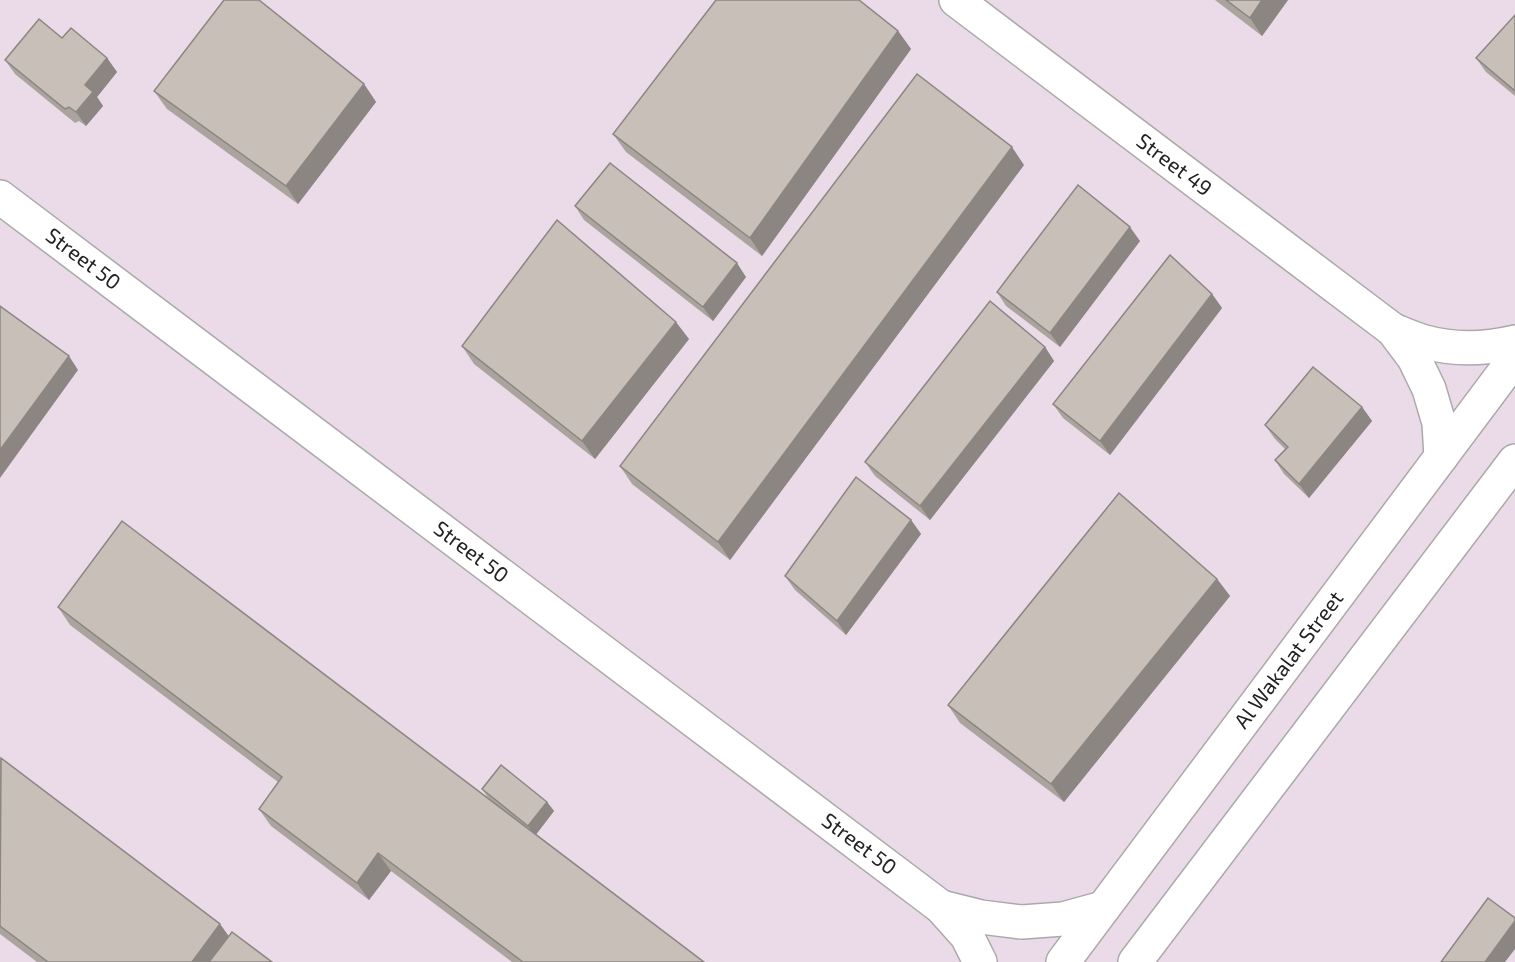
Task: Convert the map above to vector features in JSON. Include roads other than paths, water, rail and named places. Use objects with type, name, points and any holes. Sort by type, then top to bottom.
[{"type":"street","name":"Street 49","points":[[956,0],[1393,330],[1414,358],[1430,389],[1439,423],[1441,457]]},
{"type":"street","name":"Street 50","points":[[0,196],[941,907],[967,936],[980,962]]},
{"type":"street","name":"Street 49","points":[[1393,330],[1426,342],[1460,348],[1495,346],[1515,342]]},
{"type":"street","name":"Al Wakalat Street","points":[[1063,962],[1515,358]]},
{"type":"street","points":[[1135,962],[1502,493],[1515,461]]},
{"type":"street","name":"Street 50","points":[[941,907],[981,917],[1022,921],[1064,919],[1103,908]]}]
